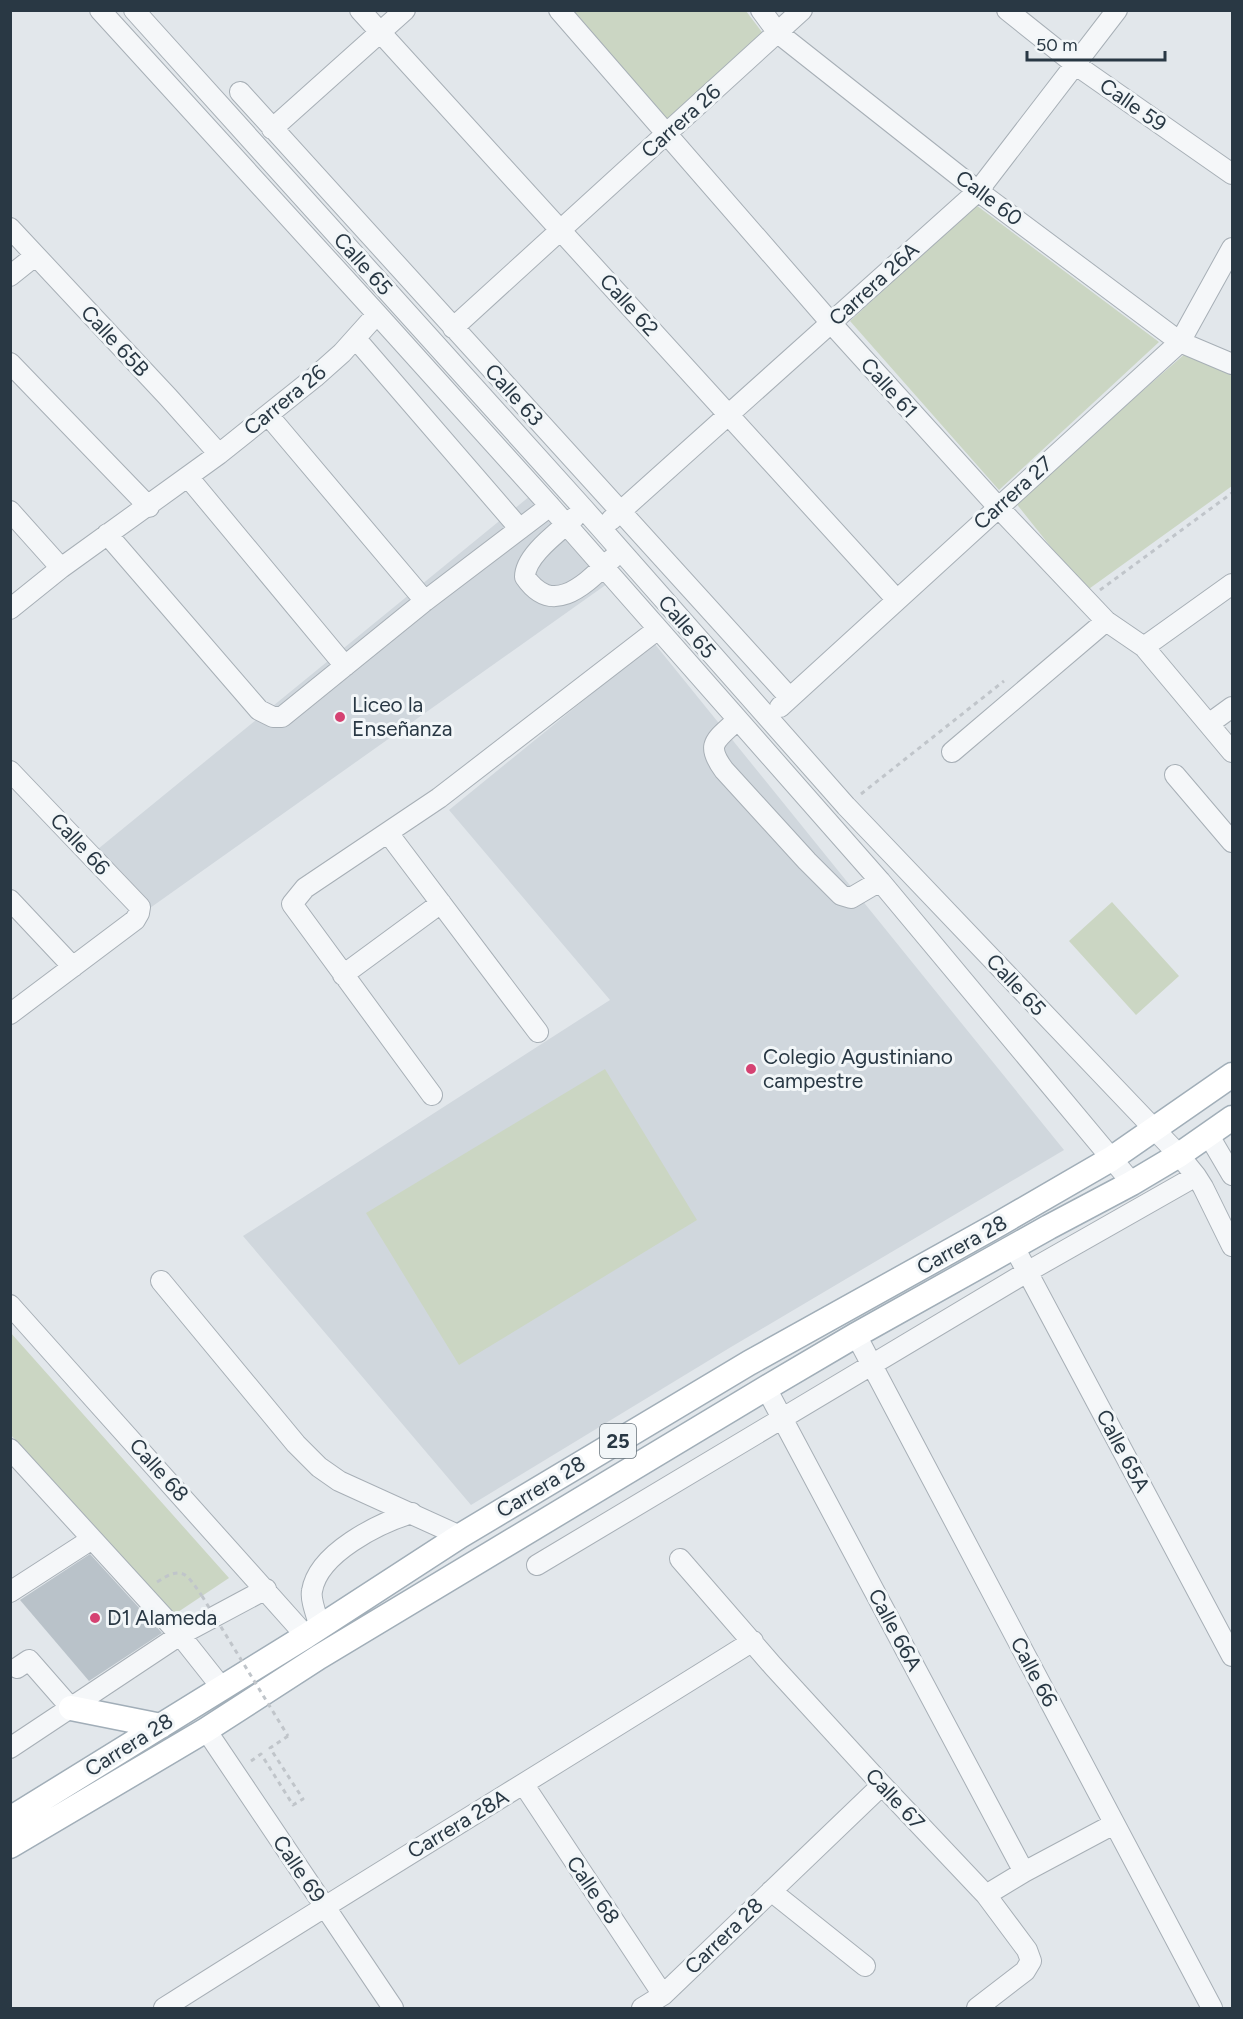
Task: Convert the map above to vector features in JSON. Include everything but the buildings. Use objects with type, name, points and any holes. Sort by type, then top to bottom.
[{"type":"main road","name":"Carrera 28","points":[[10,1819],[313,1632],[460,1536],[749,1363],[1111,1159],[1232,1075]]},
{"type":"main road","name":"Carrera 28","points":[[10,1846],[206,1730],[330,1650],[766,1388],[1014,1246],[1132,1183],[1232,1119]]},
{"type":"main road","points":[[71,1708],[161,1726]]},
{"type":"street","name":"Calle 65","points":[[100,10],[550,507],[880,881],[1132,1183]]},
{"type":"street","name":"Calle 65","points":[[134,10],[584,509],[846,806],[1179,1155],[1196,1176],[1233,1246]]},
{"type":"street","name":"Calle 62","points":[[360,10],[897,600]]},
{"type":"street","points":[[272,129],[405,10]]},
{"type":"street","name":"Calle 61","points":[[559,10],[831,323],[998,507],[1096,610],[1144,648],[1233,752]]},
{"type":"street","name":"Calle 60","points":[[761,10],[778,33],[978,191],[1180,342],[1233,364]]},
{"type":"street","name":"Carrera 26","points":[[453,328],[802,10]]},
{"type":"street","name":"Calle 59","points":[[1007,10],[1076,65],[1233,174]]},
{"type":"street","name":"Carrera 26A","points":[[601,529],[978,191],[1117,10]]},
{"type":"street","name":"Calle 63","points":[[240,92],[790,698]]},
{"type":"street","name":"Calle 65B","points":[[10,228],[219,454]]},
{"type":"street","name":"Carrera 27","points":[[768,718],[1180,342],[1233,248]]},
{"type":"street","points":[[10,276],[35,256]]},
{"type":"street","name":"Carrera 26","points":[[10,609],[61,568],[148,507],[268,415],[315,377],[356,339],[377,314]]},
{"type":"street","points":[[356,339],[520,529]]},
{"type":"street","points":[[10,363],[148,507]]},
{"type":"street","points":[[268,415],[425,602]]},
{"type":"street","points":[[188,477],[345,666]]},
{"type":"street","points":[[107,534],[260,710],[273,717],[282,717],[425,602],[550,507]]},
{"type":"street","points":[[584,509],[547,542],[527,565],[525,577],[530,584],[540,593],[550,597],[561,597],[587,581],[621,551]]},
{"type":"street","points":[[10,511],[61,568]]},
{"type":"street","points":[[1144,648],[1233,584]]},
{"type":"street","points":[[952,752],[1096,610]]},
{"type":"street","points":[[432,1095],[292,904],[305,888],[439,798],[658,629]]},
{"type":"street","points":[[1210,723],[1233,706]]},
{"type":"street","points":[[737,720],[716,742],[713,750],[716,759],[730,777],[841,895],[851,898],[880,881]]},
{"type":"street","name":"Calle 66","points":[[10,771],[140,907],[135,920],[73,967]]},
{"type":"street","points":[[1175,776],[1233,842]]},
{"type":"street","points":[[388,833],[538,1032]]},
{"type":"street","points":[[10,900],[73,967],[10,1014]]},
{"type":"street","points":[[343,975],[441,903]]},
{"type":"street","points":[[1208,1134],[1233,1175]]},
{"type":"street","points":[[537,1565],[1027,1272],[1196,1176]]},
{"type":"street","name":"Calle 65A","points":[[1014,1246],[1233,1656]]},
{"type":"street","points":[[161,1281],[296,1444],[319,1467],[339,1480],[460,1536]]},
{"type":"street","name":"Calle 68","points":[[10,1305],[266,1589],[313,1632]]},
{"type":"street","name":"Calle 66","points":[[856,1335],[1212,2008]]},
{"type":"street","name":"Calle 66A","points":[[766,1388],[1024,1872]]},
{"type":"street","points":[[10,1449],[180,1635],[222,1688]]},
{"type":"street","points":[[313,1632],[311,1592],[321,1571],[340,1550],[363,1533],[392,1519],[412,1513]]},
{"type":"street","points":[[10,1592],[92,1539]]},
{"type":"street","name":"Calle 67","points":[[680,1559],[882,1785],[986,1895],[1027,1950],[1031,1961],[999,2001]]},
{"type":"street","points":[[10,1749],[180,1635],[266,1589]]},
{"type":"street","name":"Carrera 28A","points":[[164,2008],[324,1906],[524,1785],[753,1641]]},
{"type":"street","points":[[16,1668],[29,1660],[71,1708]]},
{"type":"street","name":"Calle 69","points":[[206,1730],[324,1906],[388,2007]]},
{"type":"street","name":"Calle 68","points":[[524,1785],[663,1995]]},
{"type":"street","name":"Carrera 28","points":[[642,2008],[663,1995],[882,1785]]},
{"type":"street","points":[[986,1895],[1114,1824]]},
{"type":"street","points":[[771,1891],[865,1966]]},
{"type":"street","points":[[977,2008],[999,2001]]},
{"type":"path","points":[[1096,610],[1233,493]]},
{"type":"path","points":[[846,806],[1011,675]]},
{"type":"path","points":[[141,1593],[172,1572],[180,1572],[188,1576],[288,1736],[270,1748],[303,1799],[293,1805],[261,1754],[234,1773]]},
{"type":"shaded area","name":"Liceo la Enseñanza","points":[[530,496],[607,584],[150,908],[98,849]]},
{"type":"shaded area","name":"Colegio Agustiniano campestre","points":[[654,643],[1064,1150],[731,1347],[471,1505],[243,1236],[610,1000],[449,810]]},
{"type":"green space","points":[[566,11],[746,11],[765,36],[666,126]]},
{"type":"green space","points":[[976,205],[1159,342],[999,490],[850,321]]},
{"type":"green space","points":[[1187,352],[1232,370],[1232,486],[1086,591],[1015,502]]},
{"type":"green space","points":[[1112,902],[1179,976],[1136,1015],[1069,941]]},
{"type":"green space","points":[[605,1069],[697,1220],[459,1365],[366,1213]]},
{"type":"green space","points":[[10,1332],[229,1578],[172,1616],[11,1435]]},
{"type":"place","name":"Liceo la Enseñanza","points":[[340,717]]},
{"type":"place","name":"Colegio Agustiniano campestre","points":[[751,1069]]},
{"type":"place","name":"D1 Alameda","points":[[95,1618]]}]
